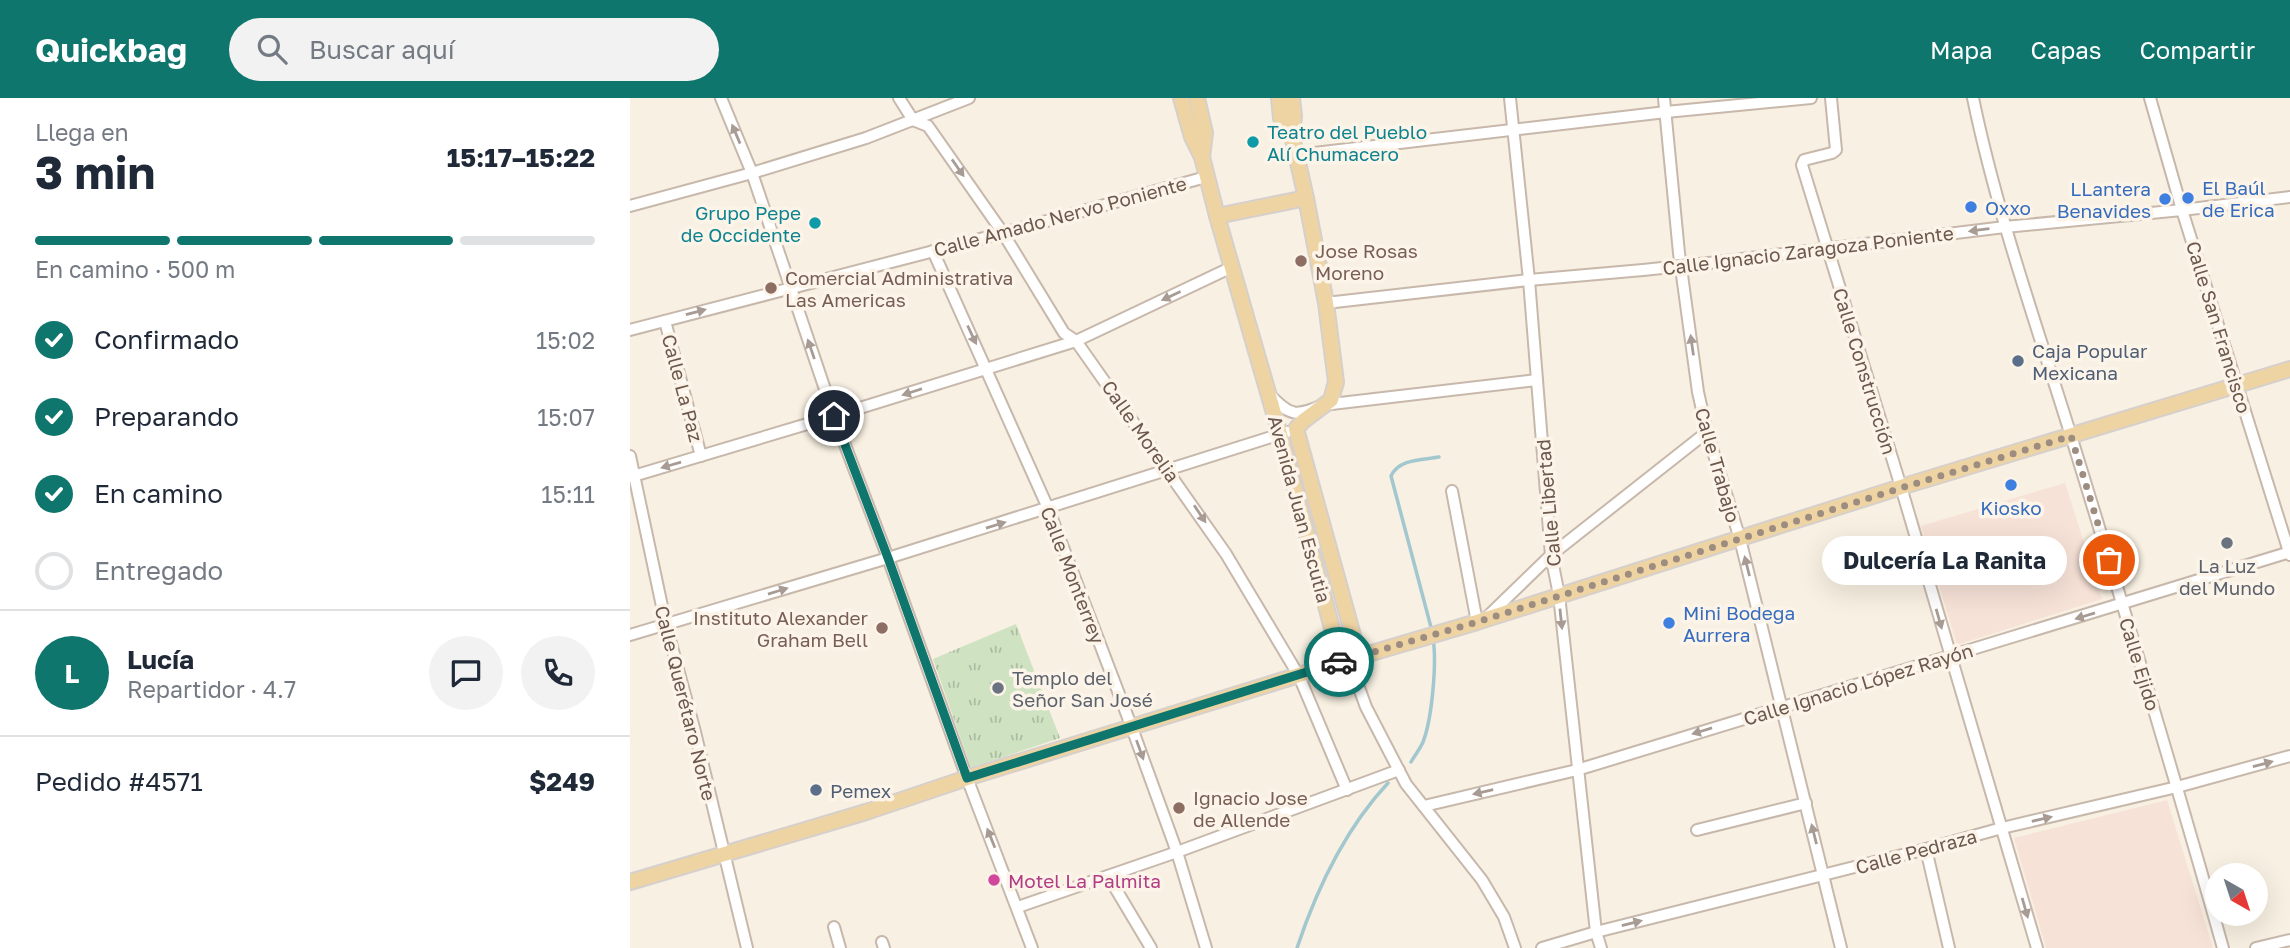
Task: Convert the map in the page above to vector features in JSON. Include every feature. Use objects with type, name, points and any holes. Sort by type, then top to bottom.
[{"type":"main road","name":"Avenida Juan Escutia","points":[[1181,98],[1192,137],[1202,157],[1341,662]]},
{"type":"main road","name":"Avenida Juan Escutia","points":[[1197,98],[1205,133],[1202,157]]},
{"type":"main road","name":"Avenida Juan Escutia","points":[[1279,98],[1281,118],[1292,136],[1306,198],[1326,303],[1336,382],[1331,400],[1296,429],[1359,657]]},
{"type":"main road","name":"Avenida Juan Escutia","points":[[1292,98],[1292,136]]},
{"type":"main road","points":[[1217,216],[1306,198]]},
{"type":"main road","points":[[630,882],[2290,369]]},
{"type":"street","points":[[720,98],[752,173],[834,416],[1032,948]]},
{"type":"street","name":"Calle Morelia","points":[[899,98],[913,120],[928,126],[1003,233],[1064,333],[1076,341],[1226,554],[1299,676],[1353,788]]},
{"type":"street","points":[[630,206],[866,138],[969,98]]},
{"type":"street","name":"Calle Libertad","points":[[1510,98],[1529,280],[1551,555],[1559,595],[1596,932],[1601,948]]},
{"type":"street","name":"Calle Trabajo","points":[[1664,98],[1679,253],[1698,392],[1707,432],[1740,539],[1841,948]]},
{"type":"street","points":[[1297,155],[1811,98]]},
{"type":"street","name":"Calle Construcción","points":[[1832,98],[1836,150],[1804,160],[1802,165],[1901,488],[2036,948]]},
{"type":"street","name":"Calle Ejido","points":[[1973,98],[2006,226],[2177,787],[2223,948]]},
{"type":"street","name":"Calle San Francisco","points":[[2150,98],[2182,211],[2290,553]]},
{"type":"street","name":"Calle Amado Nervo Poniente","points":[[630,330],[1206,177]]},
{"type":"street","name":"Calle Ignacio Zaragoza Poniente","points":[[1326,303],[1709,263],[2006,226],[2182,211],[2290,197]]},
{"type":"street","name":"Calle Monterrey","points":[[933,251],[1048,508],[1177,852],[1206,948]]},
{"type":"street","points":[[632,476],[1076,341],[1232,267]]},
{"type":"street","name":"Calle La Paz","points":[[665,321],[701,456]]},
{"type":"street","points":[[1269,394],[1293,413],[1304,414],[1323,405],[1537,380]]},
{"type":"street","points":[[630,635],[1170,471],[1296,429]]},
{"type":"street","points":[[1481,621],[1551,555],[1707,432]]},
{"type":"street","name":"Calle Querétaro Norte","points":[[630,456],[632,476],[666,625],[694,728],[747,948]]},
{"type":"street","points":[[1452,491],[1481,621]]},
{"type":"street","name":"Calle Ignacio López Rayón","points":[[1424,806],[1577,770],[2290,553]]},
{"type":"street","points":[[1354,674],[1359,657]]},
{"type":"street","points":[[1341,662],[1354,674],[1366,708],[1406,784],[1494,899],[1515,948]]},
{"type":"street","name":"Calle Pedraza","points":[[1542,948],[2290,756]]},
{"type":"street","points":[[1018,907],[1399,770]]},
{"type":"street","points":[[1698,830],[1806,803]]},
{"type":"street","points":[[1926,849],[1949,948]]},
{"type":"street","points":[[1108,876],[1151,948]]},
{"type":"street","points":[[834,927],[840,948]]},
{"type":"street","points":[[2256,948],[2290,940]]},
{"type":"shaded area","points":[[2065,483],[2102,599],[1957,645],[1921,526]]},
{"type":"shaded area","points":[[2167,800],[2213,948],[2046,948],[2014,838]]},
{"type":"green space","points":[[1016,624],[1060,738],[971,768],[933,659]]},
{"type":"waterway","points":[[1432,631],[1391,476],[1405,463],[1439,457]]},
{"type":"waterway","points":[[1411,762],[1423,742],[1429,720],[1434,676],[1433,638]]},
{"type":"waterway","points":[[1297,948],[1334,860],[1358,820],[1388,783]]},
{"type":"way so far","points":[[1339,662],[1477,622],[2071,436],[2109,560]]},
{"type":"place","name":"Teatro del Pueblo Alí Chumacero","points":[[1253,142]]},
{"type":"place","name":"El Baúl de Erica","points":[[2188,198]]},
{"type":"place","name":"LLantera Benavides","points":[[2165,199]]},
{"type":"place","name":"Oxxo","points":[[1971,207]]},
{"type":"place","name":"Grupo Pepe de Occidente","points":[[815,223]]},
{"type":"place","name":"Jose Rosas Moreno","points":[[1301,261]]},
{"type":"place","name":"Comercial Administrativa Las Americas","points":[[771,288]]},
{"type":"place","name":"Caja Popular Mexicana","points":[[2018,361]]},
{"type":"place","name":"Kiosko","points":[[2011,485]]},
{"type":"place","name":"La Luz del Mundo","points":[[2227,543]]},
{"type":"place","name":"Dulcería La Ranita","points":[[2109,560]]},
{"type":"place","name":"Mini Bodega Aurrera","points":[[1669,623]]},
{"type":"place","name":"Instituto Alexander Graham Bell","points":[[882,628]]},
{"type":"place","name":"Templo del Señor San José","points":[[998,688]]},
{"type":"place","name":"Pemex","points":[[816,790]]},
{"type":"place","name":"Ignacio Jose de Allende","points":[[1179,808]]},
{"type":"place","name":"Motel La Palmita","points":[[994,880]]},
{"type":"route","points":[[834,416],[967,778],[1339,662]]}]
